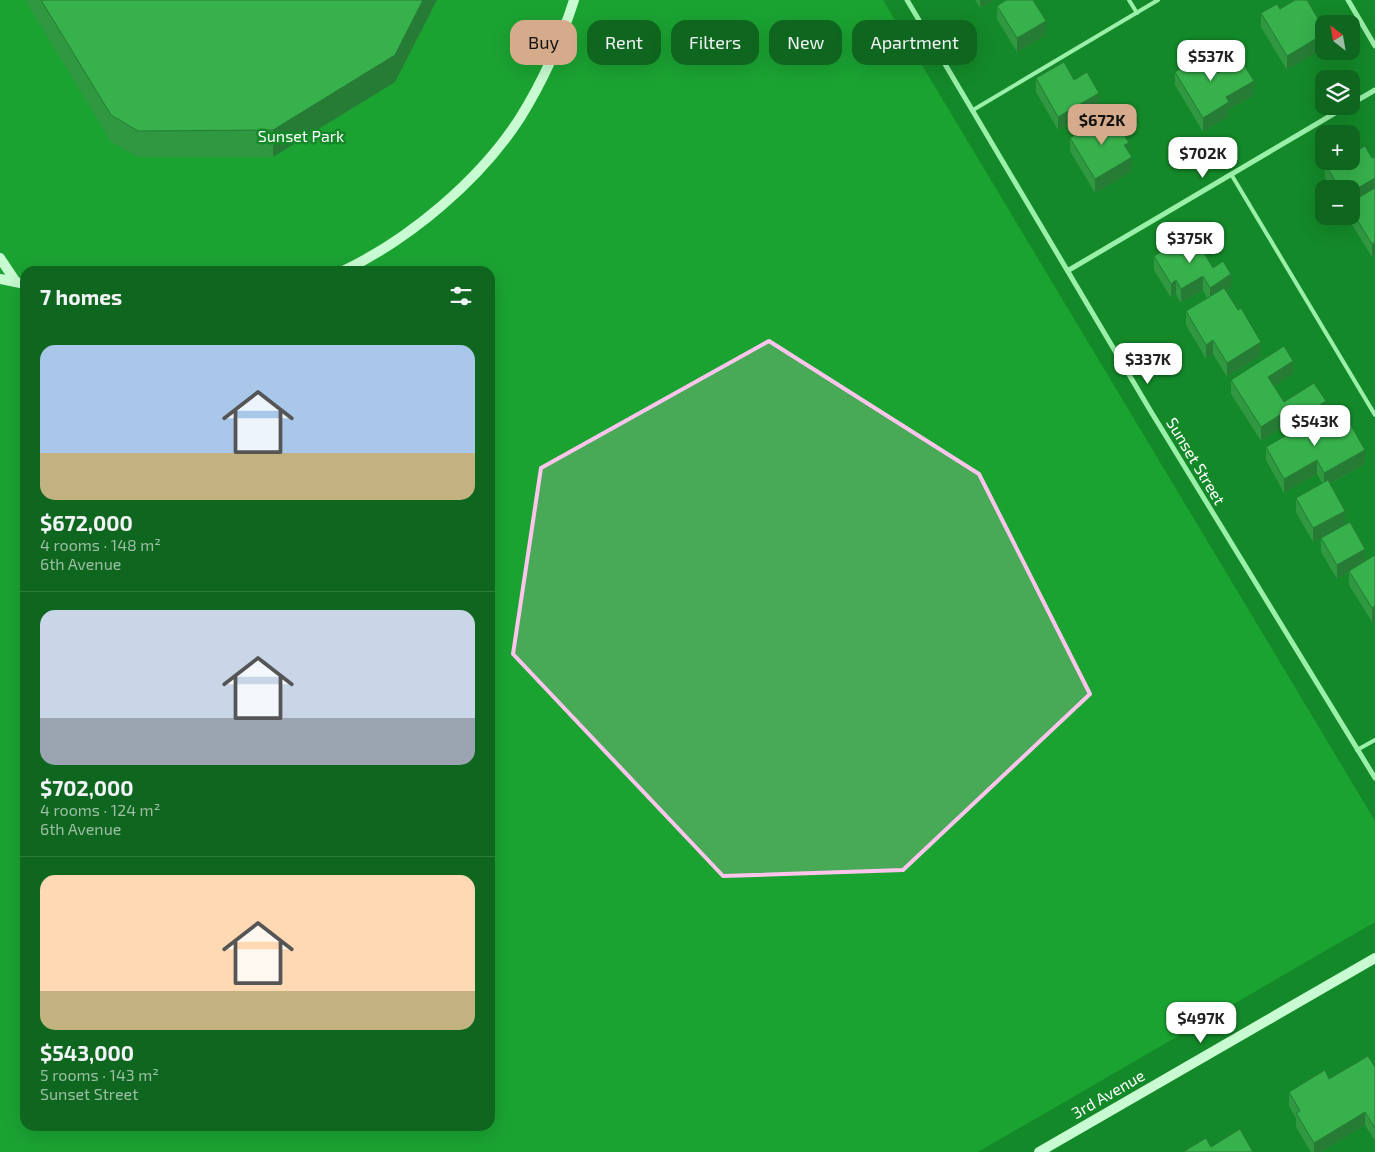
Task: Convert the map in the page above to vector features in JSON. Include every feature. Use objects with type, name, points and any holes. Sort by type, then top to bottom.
[{"type":"street","points":[[353,266],[378,253],[414,227],[450,197],[492,154],[521,116],[538,85],[562,36],[574,0]]},
{"type":"street","name":"Sunset Street","points":[[907,0],[1069,270],[1150,410],[1375,778]]},
{"type":"street","points":[[1348,0],[1375,46]]},
{"type":"street","points":[[1360,99],[1375,90]]},
{"type":"street","points":[[1069,270],[1332,115]]},
{"type":"street","points":[[0,258],[20,283]]},
{"type":"street","points":[[0,279],[20,283]]},
{"type":"street","name":"3rd Avenue","points":[[1039,1152],[1375,958]]},
{"type":"lane","points":[[1129,0],[1137,13]]},
{"type":"lane","points":[[973,110],[1158,0]]},
{"type":"lane","points":[[1231,174],[1375,415]]},
{"type":"lane","points":[[1357,750],[1375,740]]},
{"type":"highlighted area","points":[[769,341],[979,474],[1090,694],[903,870],[723,876],[513,654],[541,468]]},
{"type":"green space","name":"Sunset Park","points":[[0,0],[883,0],[895,20],[852,20],[852,65],[922,65],[1375,821],[1375,922],[978,1152],[0,1152]]},
{"type":"building","points":[[41,0],[423,0],[395,55],[273,130],[138,131],[111,115]]},
{"type":"building","points":[[1006,0],[1033,0],[1046,21],[1017,38],[997,6]]},
{"type":"building","points":[[1295,0],[1307,0],[1316,15],[1315,39],[1287,56],[1261,13],[1277,4],[1280,9]]},
{"type":"building","points":[[1193,52],[1197,58],[1206,53],[1218,73],[1241,60],[1254,81],[1226,97],[1229,102],[1203,118],[1175,72],[1184,66],[1180,59]]},
{"type":"building","points":[[1064,62],[1074,80],[1087,72],[1099,93],[1058,117],[1036,78]]},
{"type":"building","points":[[1111,113],[1129,143],[1124,145],[1132,157],[1095,179],[1070,138]]},
{"type":"building","points":[[1365,146],[1372,158],[1375,157],[1375,178],[1360,187],[1360,180],[1335,180],[1329,170],[1360,170],[1360,149]]},
{"type":"building","points":[[1375,188],[1375,242],[1372,244],[1360,225],[1360,197]]},
{"type":"building","points":[[1192,233],[1213,268],[1223,261],[1231,274],[1210,288],[1203,276],[1181,289],[1176,280],[1171,284],[1154,256]]},
{"type":"building","points":[[1224,288],[1238,310],[1241,308],[1261,342],[1227,363],[1213,340],[1206,345],[1186,311]]},
{"type":"building","points":[[1284,346],[1293,361],[1268,377],[1284,402],[1314,383],[1326,401],[1296,420],[1289,409],[1261,427],[1231,380]]},
{"type":"building","points":[[1322,415],[1332,432],[1349,422],[1365,450],[1324,473],[1317,460],[1284,479],[1266,447]]},
{"type":"building","points":[[1328,480],[1345,511],[1313,528],[1296,498]]},
{"type":"building","points":[[1350,522],[1365,549],[1337,565],[1321,538]]},
{"type":"building","points":[[1375,555],[1375,606],[1372,608],[1349,571]]},
{"type":"building","points":[[1368,1056],[1375,1067],[1375,1128],[1365,1112],[1314,1143],[1296,1113],[1300,1111],[1289,1092],[1325,1070],[1329,1079]]},
{"type":"building","points":[[1240,1129],[1253,1152],[1183,1152],[1206,1138],[1211,1147]]}]
